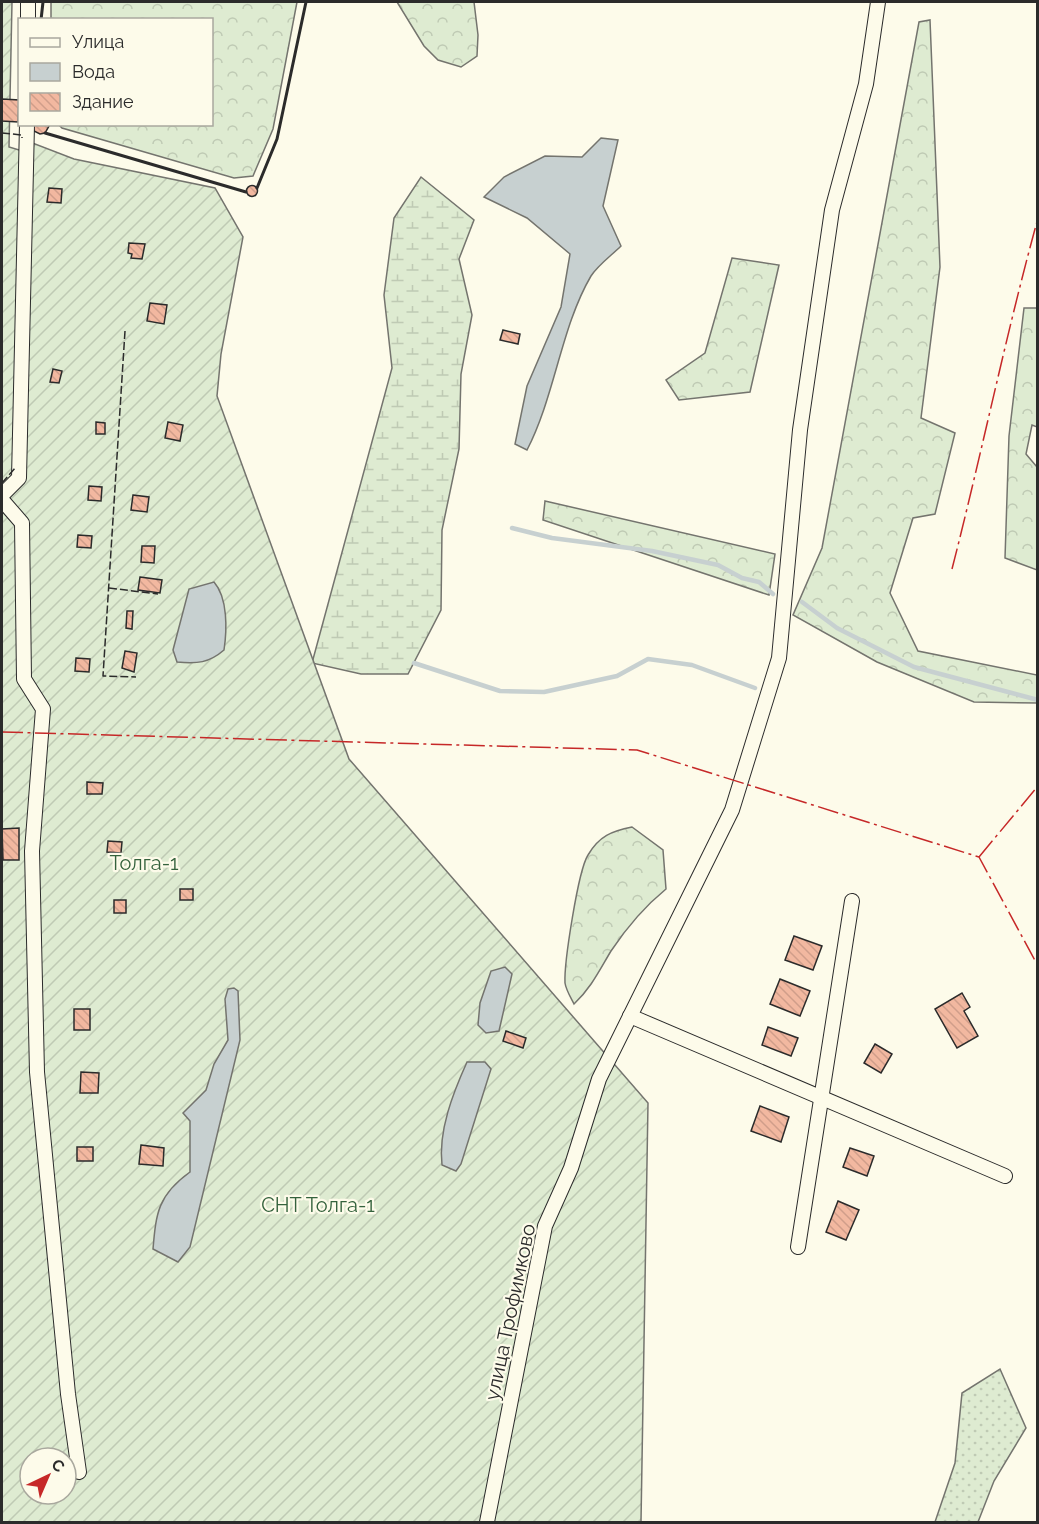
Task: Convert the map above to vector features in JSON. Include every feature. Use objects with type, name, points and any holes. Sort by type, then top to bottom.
[{"type":"street","points":[[28,2],[28,18]]},
{"type":"street","name":"улица Трофимково","points":[[488,1522],[545,1226],[571,1168],[599,1080],[732,810],[779,658],[800,430],[830,222],[866,84],[878,2]]},
{"type":"street","points":[[2,495],[19,478],[27,126]]},
{"type":"street","points":[[2,500],[22,523],[24,679],[43,709],[32,851],[37,1072],[68,1394],[79,1472]]},
{"type":"street","points":[[798,1247],[852,901]]},
{"type":"street","points":[[630,1016],[1005,1176]]},
{"type":"green space","name":"СНТ Толга-1","points":[[2,2],[12,2],[9,147],[29,153],[30,142],[74,159],[215,188],[243,237],[221,354],[217,396],[349,759],[648,1103],[641,1522],[2,1522]]},
{"type":"green space","points":[[51,2],[297,2],[273,129],[253,176],[234,178],[60,126],[213,126],[213,18],[51,18]]},
{"type":"green space","points":[[397,2],[474,2],[478,35],[477,56],[461,67],[438,60],[424,46]]},
{"type":"green space","points":[[930,20],[940,267],[921,418],[955,433],[935,514],[913,518],[890,593],[918,651],[1037,675],[1037,703],[974,702],[877,662],[793,615],[822,548],[919,22]]},
{"type":"green space","points":[[421,177],[474,220],[459,259],[472,315],[461,374],[459,449],[442,530],[441,610],[408,674],[361,674],[312,663],[392,368],[384,295],[394,218]]},
{"type":"green space","points":[[732,258],[779,265],[750,392],[679,400],[666,380],[705,353]]},
{"type":"green space","points":[[1024,308],[1037,308],[1037,427],[1032,425],[1026,454],[1037,467],[1037,570],[1005,558],[1009,436]]},
{"type":"green space","points":[[545,501],[775,554],[769,595],[543,520]]},
{"type":"green space","points":[[632,827],[663,850],[666,889],[630,926],[590,985],[574,1004],[565,983],[565,972],[572,918],[584,864],[592,849],[601,839],[618,830]]},
{"type":"green space","points":[[1000,1369],[1026,1428],[994,1481],[978,1522],[935,1522],[955,1463],[962,1393]]},
{"type":"water","points":[[601,138],[618,140],[603,206],[621,246],[594,272],[581,296],[572,317],[545,407],[527,450],[515,444],[527,386],[561,307],[570,254],[527,218],[484,197],[504,177],[545,156],[582,157]]},
{"type":"water","points":[[214,582],[224,605],[226,633],[224,650],[202,662],[177,662],[173,650],[189,589]]},
{"type":"water","points":[[505,967],[512,974],[499,1031],[486,1033],[478,1025],[480,1003],[491,971]]},
{"type":"water","points":[[234,988],[238,991],[240,1040],[190,1247],[178,1262],[153,1249],[158,1215],[165,1197],[179,1180],[190,1172],[190,1121],[183,1113],[206,1090],[214,1064],[228,1040],[225,999],[228,989]]},
{"type":"water","points":[[467,1062],[485,1062],[491,1069],[461,1164],[456,1171],[442,1165],[442,1139],[452,1099]]},
{"type":"building","points":[[2,99],[18,100],[18,122],[2,121]]},
{"type":"building","points":[[33,126],[49,126],[45,133],[40,134],[34,131]]},
{"type":"building","points":[[252,186],[256,187],[256,195],[252,196],[248,195],[247,191],[248,187]]},
{"type":"building","points":[[49,188],[62,189],[61,203],[47,202]]},
{"type":"building","points":[[129,243],[145,244],[142,259],[131,258],[132,254],[128,253]]},
{"type":"building","points":[[150,303],[167,305],[164,324],[147,321]]},
{"type":"building","points":[[503,330],[520,334],[518,344],[500,340]]},
{"type":"building","points":[[53,369],[62,371],[59,383],[50,382]]},
{"type":"building","points":[[96,422],[105,423],[105,434],[96,434]]},
{"type":"building","points":[[168,422],[183,425],[180,441],[165,438]]},
{"type":"building","points":[[89,486],[102,487],[101,501],[88,500]]},
{"type":"building","points":[[133,495],[149,497],[147,512],[131,510]]},
{"type":"building","points":[[78,535],[92,536],[91,548],[77,547]]},
{"type":"building","points":[[142,546],[155,546],[154,563],[141,562]]},
{"type":"building","points":[[140,577],[162,580],[160,593],[138,590]]},
{"type":"building","points":[[127,611],[133,611],[132,629],[126,628]]},
{"type":"building","points":[[125,651],[137,653],[134,672],[122,668]]},
{"type":"building","points":[[76,658],[90,659],[89,672],[75,671]]},
{"type":"building","points":[[87,782],[103,783],[102,794],[87,794]]},
{"type":"building","points":[[19,828],[19,860],[3,860],[2,829]]},
{"type":"building","points":[[108,841],[122,842],[121,853],[107,852]]},
{"type":"building","points":[[180,889],[193,889],[193,900],[180,900]]},
{"type":"building","points":[[114,900],[126,900],[126,913],[114,913]]},
{"type":"building","points":[[794,936],[822,946],[813,970],[785,960]]},
{"type":"building","points":[[780,979],[810,991],[800,1016],[770,1004]]},
{"type":"building","points":[[962,993],[970,1007],[964,1011],[978,1036],[957,1048],[935,1009]]},
{"type":"building","points":[[74,1009],[90,1009],[90,1030],[74,1030]]},
{"type":"building","points":[[768,1027],[798,1038],[791,1056],[762,1045]]},
{"type":"building","points":[[506,1031],[526,1038],[523,1048],[503,1041]]},
{"type":"building","points":[[875,1044],[892,1054],[881,1073],[864,1063]]},
{"type":"building","points":[[81,1072],[99,1073],[98,1093],[80,1093]]},
{"type":"building","points":[[760,1106],[789,1117],[781,1142],[751,1131]]},
{"type":"building","points":[[141,1145],[164,1148],[163,1166],[139,1164]]},
{"type":"building","points":[[77,1147],[93,1147],[93,1161],[77,1161]]},
{"type":"building","points":[[850,1148],[874,1156],[867,1176],[843,1167]]},
{"type":"building","points":[[838,1201],[859,1210],[846,1240],[826,1232]]},
{"type":"waterway","points":[[512,528],[552,538],[652,551],[718,565],[742,578],[759,582],[773,594]]},
{"type":"waterway","points":[[802,602],[837,628],[914,667],[1038,700]]},
{"type":"waterway","points":[[414,663],[500,691],[544,692],[617,676],[648,659],[692,665],[755,688]]},
{"type":"fence","points":[[2,133],[22,135],[22,138]]},
{"type":"fence","points":[[125,331],[103,676],[136,677]]},
{"type":"fence","points":[[2,483],[15,468]]},
{"type":"fence","points":[[109,588],[158,594]]},
{"type":"wall","points":[[41,18],[43,2]]},
{"type":"wall","points":[[257,188],[277,139],[306,2]]},
{"type":"wall","points":[[45,133],[246,192]]},
{"type":"power","points":[[952,569],[1038,218]]},
{"type":"power","points":[[2,732],[637,750],[979,857],[1038,966]]},
{"type":"power","points":[[979,857],[1038,786]]},
{"type":"park label","name":"Толга-1","points":[[144,863]]}]
